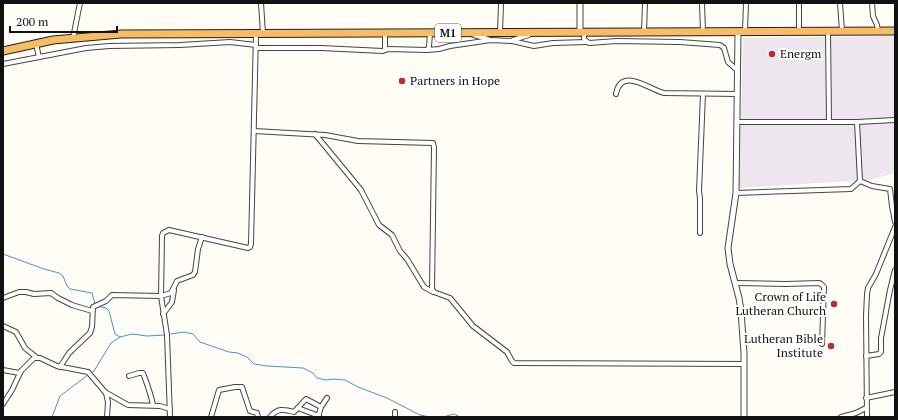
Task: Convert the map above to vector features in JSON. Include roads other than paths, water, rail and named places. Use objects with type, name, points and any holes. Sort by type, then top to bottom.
[{"type":"highway","name":"M1","points":[[3,51],[36,43],[121,34],[895,31]]},
{"type":"street","points":[[73,38],[80,3]]},
{"type":"street","points":[[170,417],[167,335],[161,296],[163,233],[169,230],[248,248],[250,247],[256,47],[259,34],[262,3]]},
{"type":"street","points":[[500,3],[500,33]]},
{"type":"street","points":[[580,3],[582,32],[584,39],[587,42]]},
{"type":"street","points":[[644,32],[645,3]]},
{"type":"street","points":[[702,3],[702,32]]},
{"type":"street","points":[[746,3],[746,31]]},
{"type":"street","points":[[799,3],[799,32]]},
{"type":"street","points":[[840,3],[842,31]]},
{"type":"street","points":[[872,3],[873,16],[877,24],[878,31]]},
{"type":"street","points":[[738,31],[736,193],[728,248],[730,264],[741,311],[744,364],[744,417]]},
{"type":"street","points":[[828,31],[829,122]]},
{"type":"street","points":[[385,33],[385,50]]},
{"type":"street","points":[[427,50],[429,47],[430,33]]},
{"type":"street","points":[[464,33],[491,40]]},
{"type":"street","points":[[512,41],[542,33]]},
{"type":"street","points":[[3,64],[86,48],[109,46],[176,45],[230,42],[256,47],[383,51],[439,49],[491,40],[512,41],[534,46],[553,43],[624,41],[720,45],[724,48],[728,62],[737,70]]},
{"type":"street","points":[[36,43],[39,57]]},
{"type":"street","points":[[616,94],[618,88],[623,83],[634,81],[659,92],[670,94],[737,94]]},
{"type":"street","points":[[700,233],[699,192],[703,94]]},
{"type":"street","points":[[737,122],[857,122],[895,120]]},
{"type":"street","points":[[857,122],[860,181]]},
{"type":"street","points":[[254,131],[315,134],[358,141],[433,143],[432,289],[434,292]]},
{"type":"street","points":[[315,134],[361,190],[379,225],[392,235],[400,251],[407,259],[424,287],[450,298],[473,326],[506,352],[512,361],[517,363],[744,364]]},
{"type":"street","points":[[736,193],[851,189],[860,181]]},
{"type":"street","points":[[860,181],[872,186],[890,189],[895,222]]},
{"type":"street","points":[[866,417],[866,316],[868,288],[876,274],[895,227]]},
{"type":"street","points":[[163,314],[172,302],[177,281],[193,275],[195,272],[198,249],[202,237]]},
{"type":"street","points":[[866,356],[879,354],[881,352],[882,332],[895,270]]},
{"type":"street","points":[[735,283],[786,284],[819,282],[822,284],[824,287],[822,344]]},
{"type":"street","points":[[60,367],[69,353],[90,333],[92,327],[93,307],[106,301],[112,295],[161,296],[171,293],[174,290]]},
{"type":"street","points":[[3,298],[19,292],[34,294],[51,293],[72,305],[92,311]]},
{"type":"street","points":[[3,325],[16,332],[24,348],[36,357],[60,367],[88,372],[106,393],[128,405],[153,405],[170,409]]},
{"type":"street","points":[[3,404],[21,371],[32,359],[36,357]]},
{"type":"street","points":[[3,370],[16,373],[21,371]]},
{"type":"street","points":[[129,376],[143,373],[153,405]]},
{"type":"street","points":[[211,417],[219,390],[242,387],[250,411],[257,413],[258,417]]},
{"type":"street","points":[[866,398],[895,392]]},
{"type":"street","points":[[106,393],[108,402],[107,417]]},
{"type":"street","points":[[298,408],[318,417],[321,407],[327,398]]},
{"type":"street","points":[[270,417],[275,411],[280,409],[294,412],[306,399],[321,407]]},
{"type":"street","points":[[841,417],[856,413],[866,408]]},
{"type":"waterway","points":[[3,254],[59,273],[63,276],[67,286],[70,289],[92,293],[95,304]]},
{"type":"waterway","points":[[97,306],[106,308],[109,311],[115,334],[120,337]]},
{"type":"waterway","points":[[171,334],[184,332],[193,334],[200,342],[229,352],[238,353],[247,357],[254,364],[303,368],[313,373],[317,378],[326,380],[345,380],[358,387],[387,398],[420,415],[430,417]]},
{"type":"waterway","points":[[91,373],[94,371],[111,343],[120,337],[132,334],[147,336],[165,335]]},
{"type":"waterway","points":[[52,417],[60,396],[88,375]]},
{"type":"waterway","points":[[443,417],[454,414],[460,417]]},
{"type":"place","name":"Energm","points":[[772,54]]},
{"type":"place","name":"Partners in Hope","points":[[402,81]]},
{"type":"place","name":"Crown of Life Lutheran Church","points":[[834,304]]},
{"type":"place","name":"Lutheran Bible Institute","points":[[831,346]]}]
